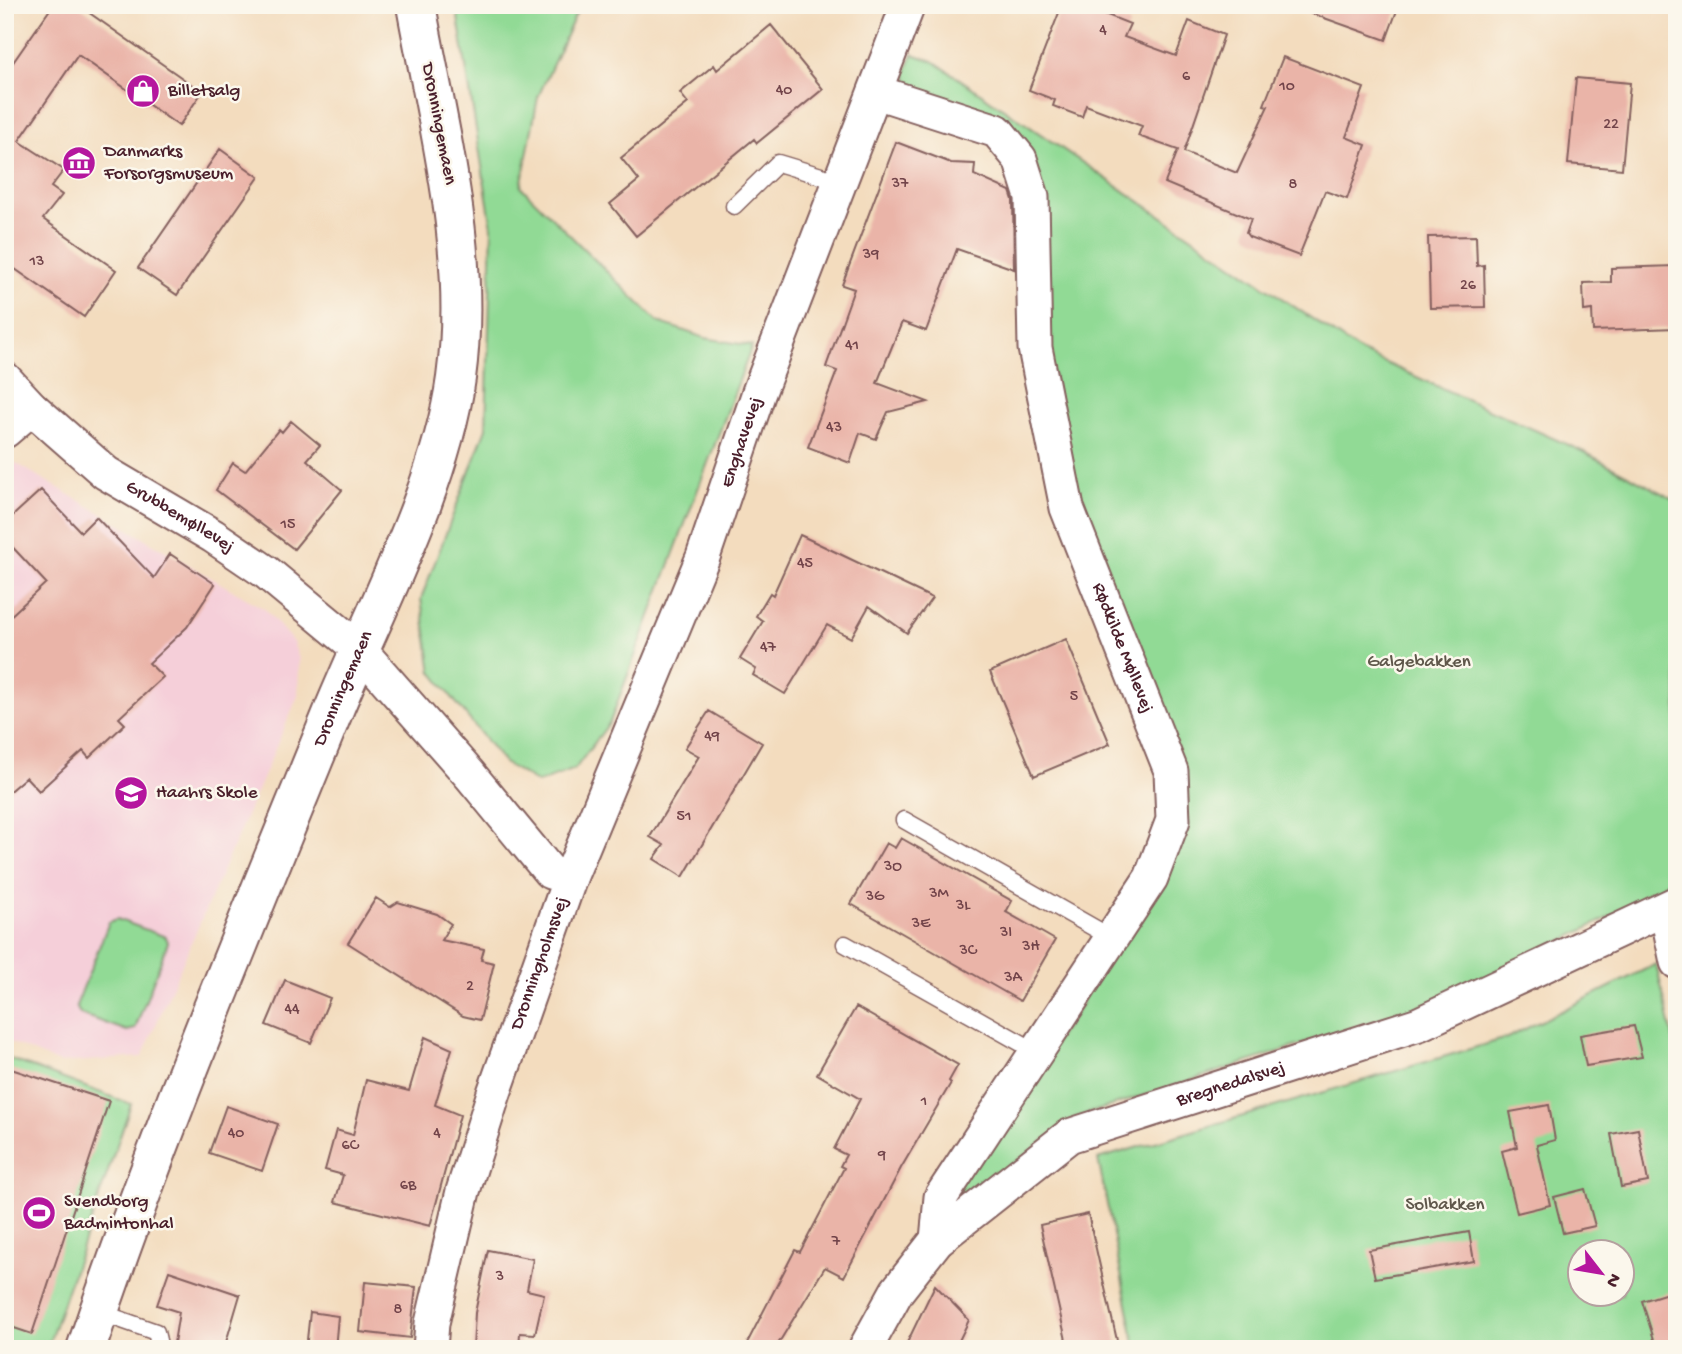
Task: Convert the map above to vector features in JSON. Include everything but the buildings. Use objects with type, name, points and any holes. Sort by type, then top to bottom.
[{"type":"street","name":"Dronningemaen","points":[[86,1349],[183,1079],[426,489],[456,381],[461,275],[451,196],[416,5]]},
{"type":"street","name":"Enghavevej","points":[[570,878],[703,557],[759,392],[908,5]]},
{"type":"street","name":"Rødkilde Møllevej","points":[[876,92],[997,131],[1020,159],[1032,197],[1035,348],[1068,508],[1171,771],[1173,820],[1151,878],[941,1197],[937,1240]]},
{"type":"street","name":"Grubbemøllevej","points":[[5,379],[32,408],[106,473],[213,536],[266,572],[359,649]]},
{"type":"street","points":[[5,431],[32,408]]},
{"type":"street","name":"Dronningholmsvej","points":[[359,649],[550,872],[570,878],[494,1093],[463,1191],[440,1282],[430,1349]]},
{"type":"street","name":"Bregnedalsvej","points":[[864,1349],[897,1291],[937,1240],[1069,1136],[1419,1024],[1671,906],[1677,962]]},
{"type":"lane","points":[[734,206],[778,163],[841,183]]},
{"type":"lane","points":[[904,820],[1112,938]]},
{"type":"lane","points":[[845,944],[1037,1052]]},
{"type":"lane","points":[[99,1312],[156,1332],[160,1349]]},
{"type":"shaded area","name":"Haahrs Skole","points":[[14,462],[266,610],[293,642],[299,659],[298,696],[142,1057],[59,1063],[5,1040],[5,470]]},
{"type":"green space","points":[[456,5],[580,5],[538,97],[521,187],[658,322],[705,338],[752,346],[610,722],[575,769],[538,783],[504,763],[432,672],[421,599],[486,428],[492,228]]},
{"type":"green space","name":"Galgebakken","points":[[913,54],[933,61],[1361,352],[1586,453],[1677,501],[1677,872],[1657,893],[1473,986],[1415,1008],[1074,1118],[962,1203],[952,1189],[1081,1005],[1182,769],[1157,686],[1113,585],[1087,546],[1044,329],[1040,175],[914,91],[905,74]]},
{"type":"green space","points":[[117,919],[166,937],[168,942],[135,1029],[127,1031],[80,1014],[76,1006],[109,922]]},
{"type":"green space","name":"Solbakken","points":[[1656,964],[1677,1054],[1677,1152],[1669,1155],[1677,1196],[1677,1349],[1136,1349],[1098,1159],[1507,1038]]},
{"type":"green space","name":"Svendborg Badmintonhal","points":[[5,1057],[131,1104],[47,1349],[5,1349]]},
{"type":"place","name":"Billetsalg","points":[[143,91]]},
{"type":"place","name":"Danmarks Forsorgsmuseum","points":[[79,163]]},
{"type":"place","name":"Haahrs Skole","points":[[131,793]]},
{"type":"place","name":"Svendborg Badmintonhal","points":[[39,1213]]}]
